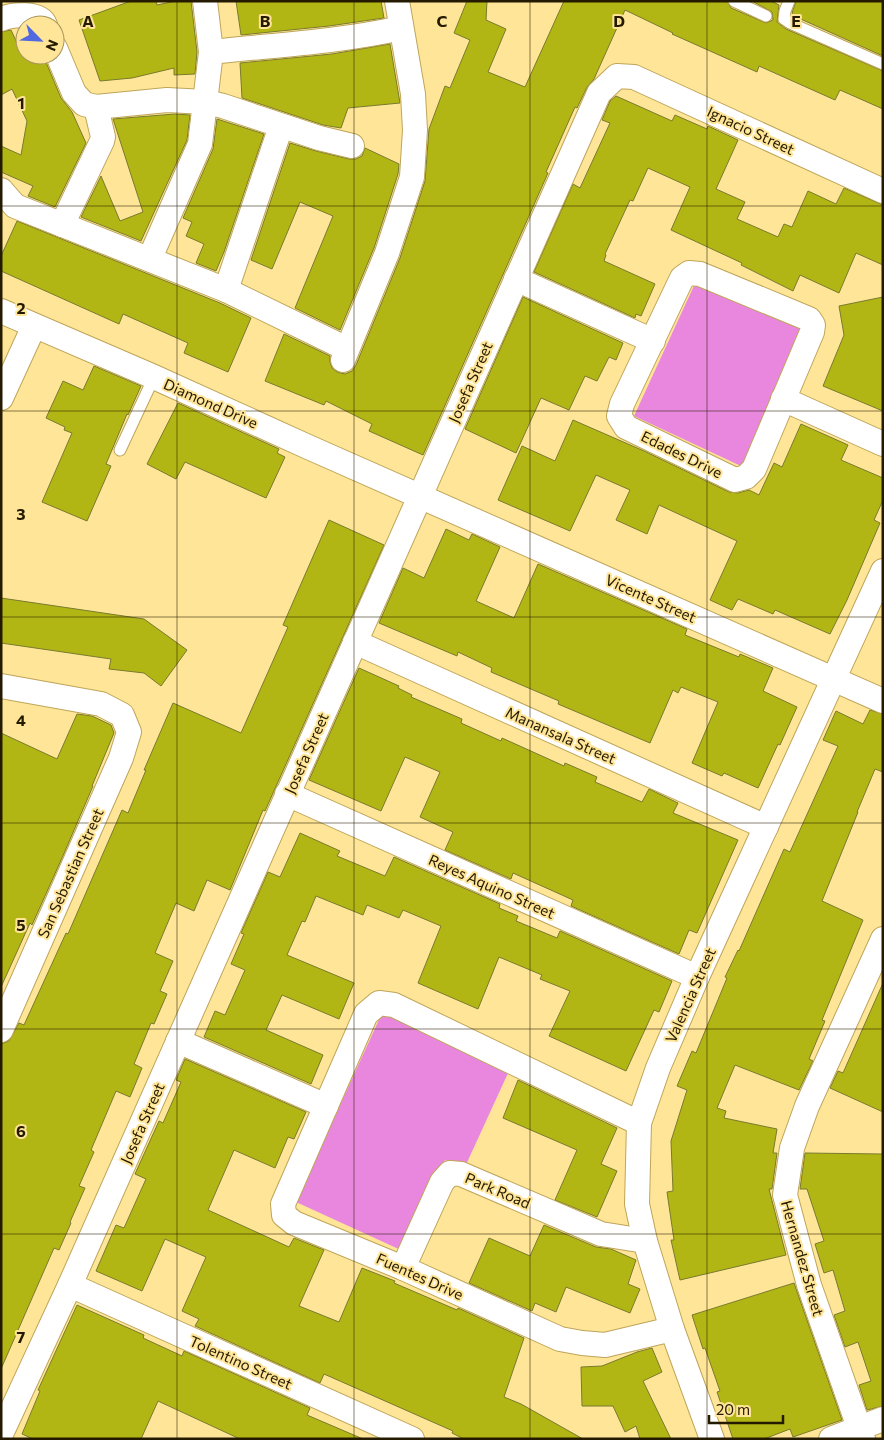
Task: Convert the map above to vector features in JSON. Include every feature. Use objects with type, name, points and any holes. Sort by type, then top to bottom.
[{"type":"street","points":[[150,258],[200,144],[211,52],[204,1]]},
{"type":"street","points":[[1,190],[15,206],[150,258],[226,290],[345,355],[387,253],[412,177],[415,130],[412,94],[397,1]]},
{"type":"street","points":[[1,19],[10,15],[15,15]]},
{"type":"street","points":[[211,52],[274,44],[341,40],[401,28]]},
{"type":"street","points":[[62,65],[74,93],[84,104],[96,107],[167,100],[206,102],[352,146]]},
{"type":"street","name":"Ignacio Street","points":[[617,76],[634,77],[883,191]]},
{"type":"street","name":"Josefa Street","points":[[1,1434],[70,1284],[599,93],[617,76]]},
{"type":"street","points":[[62,225],[102,141],[96,107]]},
{"type":"street","points":[[226,290],[281,126]]},
{"type":"street","name":"Edades Drive","points":[[689,273],[700,274],[809,319],[813,325],[812,332],[783,399],[754,469],[746,477],[735,480],[626,427],[619,416],[622,404],[682,278],[689,273]]},
{"type":"street","points":[[516,279],[653,341]]},
{"type":"street","name":"Diamond Drive","points":[[1,311],[420,496]]},
{"type":"street","points":[[1,398],[34,326]]},
{"type":"street","points":[[783,399],[883,444]]},
{"type":"street","name":"Vicente Street","points":[[420,496],[883,701]]},
{"type":"street","name":"Valencia Street","points":[[712,1439],[672,1329],[645,1242],[637,1204],[639,1122],[658,1068],[697,977],[883,571]]},
{"type":"street","name":"Manansala Street","points":[[355,642],[766,828]]},
{"type":"street","name":"San Sebastian Street","points":[[1,686],[101,704],[122,715],[129,732],[121,758],[2,1029]]},
{"type":"street","name":"Reyes Aquino Street","points":[[287,794],[697,977]]},
{"type":"street","name":"Hernandez Street","points":[[862,1434],[809,1285],[785,1195],[792,1148],[807,1106],[883,939]]},
{"type":"street","name":"Fuentes Drive","points":[[639,1122],[394,1005],[379,1003],[366,1014],[283,1204],[284,1215],[294,1223],[403,1268],[560,1339],[605,1345],[672,1329]]},
{"type":"street","points":[[178,1040],[326,1106]]},
{"type":"street","name":"Park Road","points":[[403,1268],[442,1182],[450,1173],[461,1174],[601,1234],[645,1242]]},
{"type":"street","name":"Tolentino Street","points":[[70,1284],[412,1439]]},
{"type":"street","points":[[831,1439],[862,1434],[883,1419]]},
{"type":"lane","points":[[734,1],[766,16]]},
{"type":"lane","points":[[789,1],[784,19],[883,64]]},
{"type":"lane","points":[[120,450],[154,377]]},
{"type":"shaded area","points":[[698,277],[807,328],[743,467],[634,416]]},
{"type":"shaded area","points":[[382,1013],[509,1071],[464,1169],[445,1160],[403,1251],[296,1202]]},
{"type":"building","points":[[131,1],[156,1],[157,5],[176,1],[191,1],[197,52],[195,74],[174,75],[174,68],[132,78],[100,81],[79,20]]},
{"type":"building","points":[[236,1],[381,1],[384,18],[241,35]]},
{"type":"building","points":[[467,1],[487,1],[486,20],[506,29],[488,72],[525,87],[564,1],[727,1],[731,8],[766,23],[773,20],[772,12],[752,1],[771,1],[779,5],[777,22],[786,29],[883,71],[883,109],[840,90],[835,100],[759,66],[757,72],[672,34],[625,10],[594,79],[587,87],[577,108],[575,107],[546,172],[548,173],[423,455],[369,431],[372,424],[326,401],[324,405],[265,381],[284,334],[330,356],[332,368],[337,372],[345,374],[352,371],[356,365],[400,258],[425,181],[429,129],[445,86],[450,88],[470,40],[454,33]]},
{"type":"building","points":[[796,1],[883,1],[883,56],[794,16],[792,13]]},
{"type":"building","points":[[11,30],[15,39],[15,65],[47,65],[61,98],[72,112],[86,143],[55,207],[28,196],[33,186],[1,172],[1,146],[21,155],[27,121],[12,89],[1,95],[1,32]]},
{"type":"building","points":[[390,44],[400,103],[348,108],[341,128],[323,125],[242,98],[240,63],[332,54]]},
{"type":"building","points":[[616,96],[672,121],[675,115],[707,129],[708,126],[738,140],[716,189],[745,202],[737,219],[778,237],[784,224],[792,227],[808,191],[836,204],[844,188],[883,205],[883,265],[856,253],[839,293],[800,275],[793,291],[741,265],[742,263],[671,230],[690,187],[648,168],[633,201],[630,200],[605,254],[604,261],[655,284],[641,316],[636,314],[635,318],[534,272],[573,184],[580,188],[610,123],[602,120],[610,101]]},
{"type":"building","points":[[175,114],[190,115],[187,140],[141,241],[81,217],[101,176],[120,221],[143,212],[113,119]]},
{"type":"building","points":[[217,119],[264,134],[216,271],[196,263],[204,244],[186,236],[192,222],[183,218],[213,149]]},
{"type":"building","points":[[290,143],[349,159],[356,159],[362,156],[365,148],[399,164],[398,174],[374,248],[340,330],[295,308],[333,216],[300,202],[272,269],[251,260]]},
{"type":"building","points":[[17,221],[220,303],[251,318],[228,372],[184,353],[188,343],[123,314],[119,324],[1,271],[1,256]]},
{"type":"building","points":[[523,297],[623,343],[616,360],[609,357],[597,381],[585,376],[569,410],[541,398],[516,453],[465,429]]},
{"type":"building","points":[[883,297],[883,411],[823,386],[844,335],[839,306]]},
{"type":"building","points":[[94,366],[141,386],[106,464],[111,466],[87,521],[42,502],[72,433],[64,430],[65,427],[46,418],[63,381],[83,390]]},
{"type":"building","points":[[178,403],[279,449],[277,453],[285,457],[266,498],[185,462],[176,479],[147,464]]},
{"type":"building","points":[[573,420],[644,451],[729,492],[738,493],[749,490],[759,495],[774,463],[782,467],[801,424],[848,445],[841,460],[883,478],[883,500],[874,520],[880,523],[847,600],[830,634],[775,610],[773,614],[738,599],[732,610],[710,600],[737,541],[659,505],[647,534],[616,520],[630,490],[596,475],[570,531],[498,500],[522,446],[555,461]]},
{"type":"building","points":[[329,520],[384,545],[265,811],[263,810],[230,890],[207,880],[194,911],[176,903],[155,953],[173,961],[160,991],[167,994],[154,1024],[151,1023],[134,1064],[142,1068],[130,1097],[116,1091],[91,1150],[94,1152],[79,1186],[85,1188],[71,1223],[59,1250],[54,1248],[1,1369],[1,1044],[9,1041],[19,1023],[24,1025],[66,933],[68,934],[122,810],[128,813],[173,703],[241,733],[288,627],[283,625]]},
{"type":"building","points":[[446,529],[469,540],[472,534],[500,547],[476,601],[514,618],[538,564],[687,629],[685,635],[739,657],[740,654],[773,668],[763,691],[797,707],[758,788],[724,773],[722,776],[692,763],[718,702],[681,687],[678,693],[673,690],[650,743],[558,704],[559,701],[491,672],[492,668],[458,652],[457,656],[379,623],[403,568],[424,578]]},
{"type":"building","points":[[1,598],[144,619],[187,650],[161,686],[144,673],[109,669],[111,659],[1,643]]},
{"type":"building","points":[[359,668],[399,686],[398,688],[412,695],[411,697],[462,719],[461,723],[501,741],[502,738],[564,766],[565,763],[597,777],[595,782],[642,802],[649,789],[678,803],[673,813],[738,840],[697,933],[689,930],[679,954],[571,906],[573,900],[513,873],[511,879],[445,850],[453,832],[420,817],[440,772],[405,757],[381,811],[309,780]]},
{"type":"building","points":[[870,710],[883,714],[883,772],[875,769],[822,901],[863,920],[822,1020],[825,1021],[809,1059],[813,1061],[799,1090],[735,1065],[717,1108],[726,1111],[724,1118],[777,1129],[773,1153],[777,1153],[772,1189],[769,1189],[786,1255],[680,1280],[671,1240],[674,1240],[667,1192],[673,1191],[671,1141],[687,1090],[677,1086],[692,1051],[696,1053],[727,978],[725,977],[739,951],[784,849],[790,852],[838,746],[823,740],[836,711],[863,724]]},
{"type":"building","points":[[77,714],[92,716],[111,725],[114,733],[62,858],[32,925],[30,923],[1,987],[1,733],[57,759]]},
{"type":"building","points":[[300,833],[340,851],[337,856],[385,876],[394,857],[500,904],[499,908],[518,916],[516,921],[557,938],[560,931],[672,981],[659,1012],[654,1010],[626,1071],[549,1036],[570,991],[540,979],[542,975],[499,957],[478,1009],[418,983],[441,926],[403,910],[399,918],[367,905],[363,915],[316,896],[305,922],[302,921],[287,955],[354,983],[339,1019],[282,995],[266,1030],[323,1055],[311,1084],[204,1037],[215,1011],[225,1015],[245,970],[231,964],[244,934],[241,933],[268,872],[280,877]]},
{"type":"building","points":[[883,983],[883,1112],[830,1088],[838,1071],[843,1073]]},
{"type":"building","points":[[185,1059],[306,1112],[294,1139],[288,1137],[275,1168],[234,1150],[208,1210],[289,1247],[294,1238],[324,1250],[299,1306],[339,1322],[362,1268],[524,1338],[504,1397],[521,1404],[583,1439],[464,1439],[452,1433],[453,1431],[324,1374],[320,1383],[195,1326],[199,1319],[182,1311],[206,1257],[165,1239],[142,1291],[96,1271],[116,1225],[124,1228],[146,1179],[135,1174],[159,1121],[163,1123],[181,1082],[176,1080]]},
{"type":"building","points":[[518,1080],[617,1128],[601,1164],[617,1171],[597,1217],[555,1200],[577,1150],[503,1118]]},
{"type":"building","points":[[805,1153],[883,1154],[883,1406],[867,1410],[859,1385],[871,1381],[858,1342],[845,1347],[834,1315],[845,1311],[833,1270],[824,1273],[815,1244],[824,1241],[807,1189],[800,1189]]},
{"type":"building","points":[[544,1225],[596,1247],[611,1249],[636,1260],[628,1284],[640,1289],[630,1313],[566,1287],[556,1312],[535,1303],[532,1311],[469,1283],[489,1238],[530,1256]]},
{"type":"building","points":[[794,1283],[842,1420],[793,1437],[790,1429],[764,1439],[733,1439],[717,1392],[720,1391],[692,1315]]},
{"type":"building","points":[[77,1305],[144,1335],[143,1338],[182,1356],[184,1351],[310,1408],[307,1415],[363,1439],[240,1439],[158,1401],[141,1439],[33,1439],[22,1434],[40,1391],[38,1390]]},
{"type":"building","points":[[652,1348],[662,1372],[643,1381],[671,1439],[640,1439],[636,1426],[625,1432],[613,1406],[582,1406],[581,1367],[602,1366]]}]
